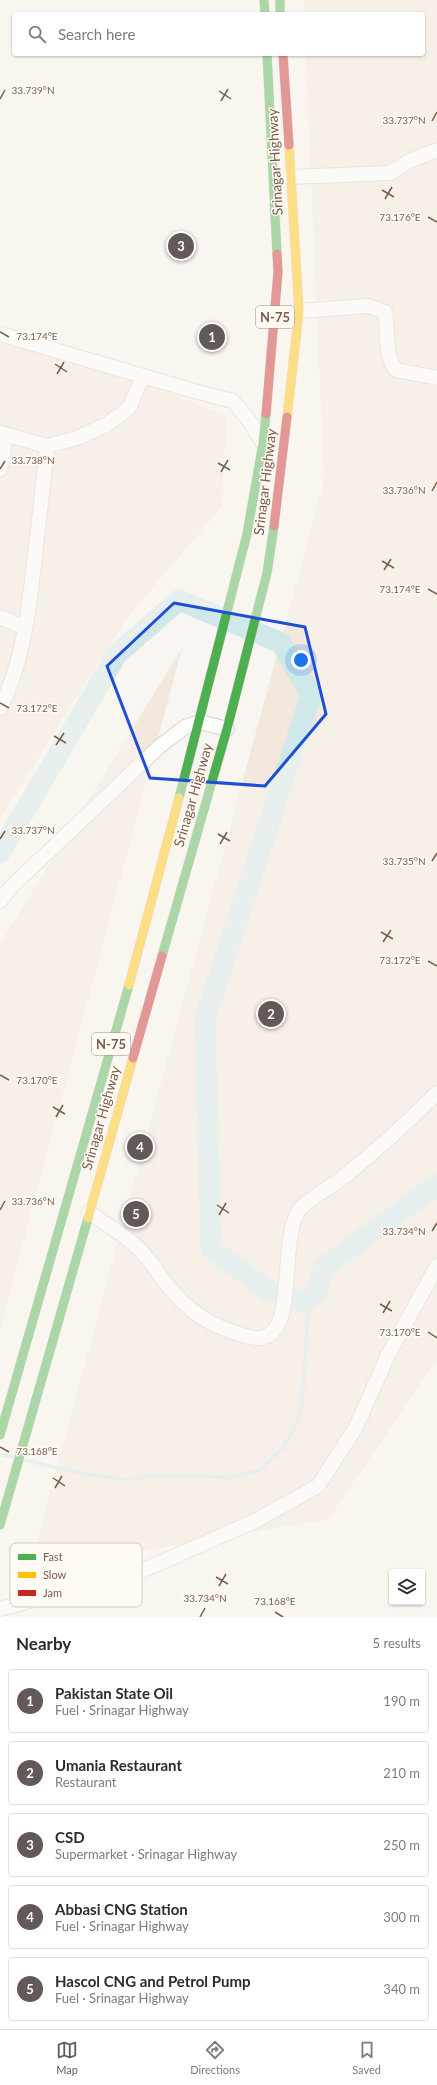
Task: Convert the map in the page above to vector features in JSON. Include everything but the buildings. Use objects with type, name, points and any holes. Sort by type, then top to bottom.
[{"type":"highway","points":[[264,0],[265,12]]},
{"type":"highway","points":[[280,0],[280,12]]},
{"type":"highway","name":"Srinagar Highway","points":[[1,1430],[155,894],[247,534],[263,443],[272,357],[278,257],[267,56]]},
{"type":"highway","name":"Srinagar Highway","points":[[0,1525],[227,729],[267,573],[282,466],[299,311],[283,56]]},
{"type":"street","points":[[290,176],[390,173],[409,160],[437,150]]},
{"type":"street","points":[[299,311],[368,306],[385,312],[388,329],[387,352],[390,361],[396,370],[437,378]]},
{"type":"street","points":[[0,334],[233,401],[250,422],[263,443]]},
{"type":"street","points":[[0,469],[3,459],[3,434],[47,446],[77,438],[106,425],[129,408],[143,376]]},
{"type":"street","points":[[0,708],[17,662],[25,628],[47,446]]},
{"type":"street","points":[[0,617],[25,628]]},
{"type":"street","points":[[0,900],[160,746],[185,727],[200,722],[227,729]]},
{"type":"street","points":[[89,1212],[139,1248],[174,1294],[198,1315],[212,1325],[248,1337],[264,1338],[272,1333],[282,1314],[293,1224],[300,1209],[345,1176],[404,1125],[437,1093]]},
{"type":"street","points":[[142,1571],[255,1521],[318,1486],[356,1427],[388,1355],[437,1266]]},
{"type":"street","points":[[0,1609],[10,1606]]},
{"type":"highlighted area","points":[[174,603],[305,627],[326,714],[265,786],[150,778],[107,666]]},
{"type":"shaded area","points":[[304,0],[437,0],[437,1359],[329,1519],[142,1551],[142,1543],[36,1543],[324,481],[306,56],[425,56],[425,12],[305,12]]},
{"type":"shaded area","points":[[0,329],[226,415],[222,506],[128,617],[0,818]]},
{"type":"shaded area","points":[[182,648],[0,1329],[0,944]]},
{"type":"waterway","points":[[0,853],[117,654],[179,600],[281,643],[311,695],[205,1019],[211,1249],[266,1289],[302,1301],[309,1299],[318,1291],[324,1267],[437,1185]]},
{"type":"waterway","points":[[26,1460],[73,1472],[129,1480],[144,1476],[232,1477],[260,1470],[281,1450],[294,1430],[302,1404],[309,1299]]},
{"type":"waterway","points":[[0,1454],[13,1457]]},
{"type":"traffic: fast","points":[[264,0],[265,12]]},
{"type":"traffic: fast","points":[[280,0],[280,12]]},
{"type":"traffic: fast","points":[[267,56],[277,254]]},
{"type":"traffic: fast","points":[[179,798],[247,534],[263,443],[266,414]]},
{"type":"traffic: fast","points":[[162,956],[227,729],[267,573],[274,526]]},
{"type":"traffic: fast","points":[[0,1435],[129,985]]},
{"type":"traffic: fast","points":[[0,1525],[88,1218]]},
{"type":"traffic: slow","points":[[287,417],[299,311],[289,145]]},
{"type":"traffic: slow","points":[[129,985],[179,798]]},
{"type":"traffic: slow","points":[[88,1218],[133,1058]]},
{"type":"traffic: jam","points":[[283,56],[289,145]]},
{"type":"traffic: jam","points":[[266,414],[278,272],[277,254]]},
{"type":"traffic: jam","points":[[274,526],[287,417]]},
{"type":"traffic: jam","points":[[133,1058],[162,956]]},
{"type":"place","name":"CSD","points":[[181,246]]},
{"type":"place","name":"Pakistan State Oil","points":[[212,337]]},
{"type":"place","name":"Umania Restaurant","points":[[271,1014]]},
{"type":"place","name":"Abbasi CNG Station","points":[[140,1147]]},
{"type":"place","name":"Hascol CNG and Petrol Pump","points":[[136,1214]]}]
